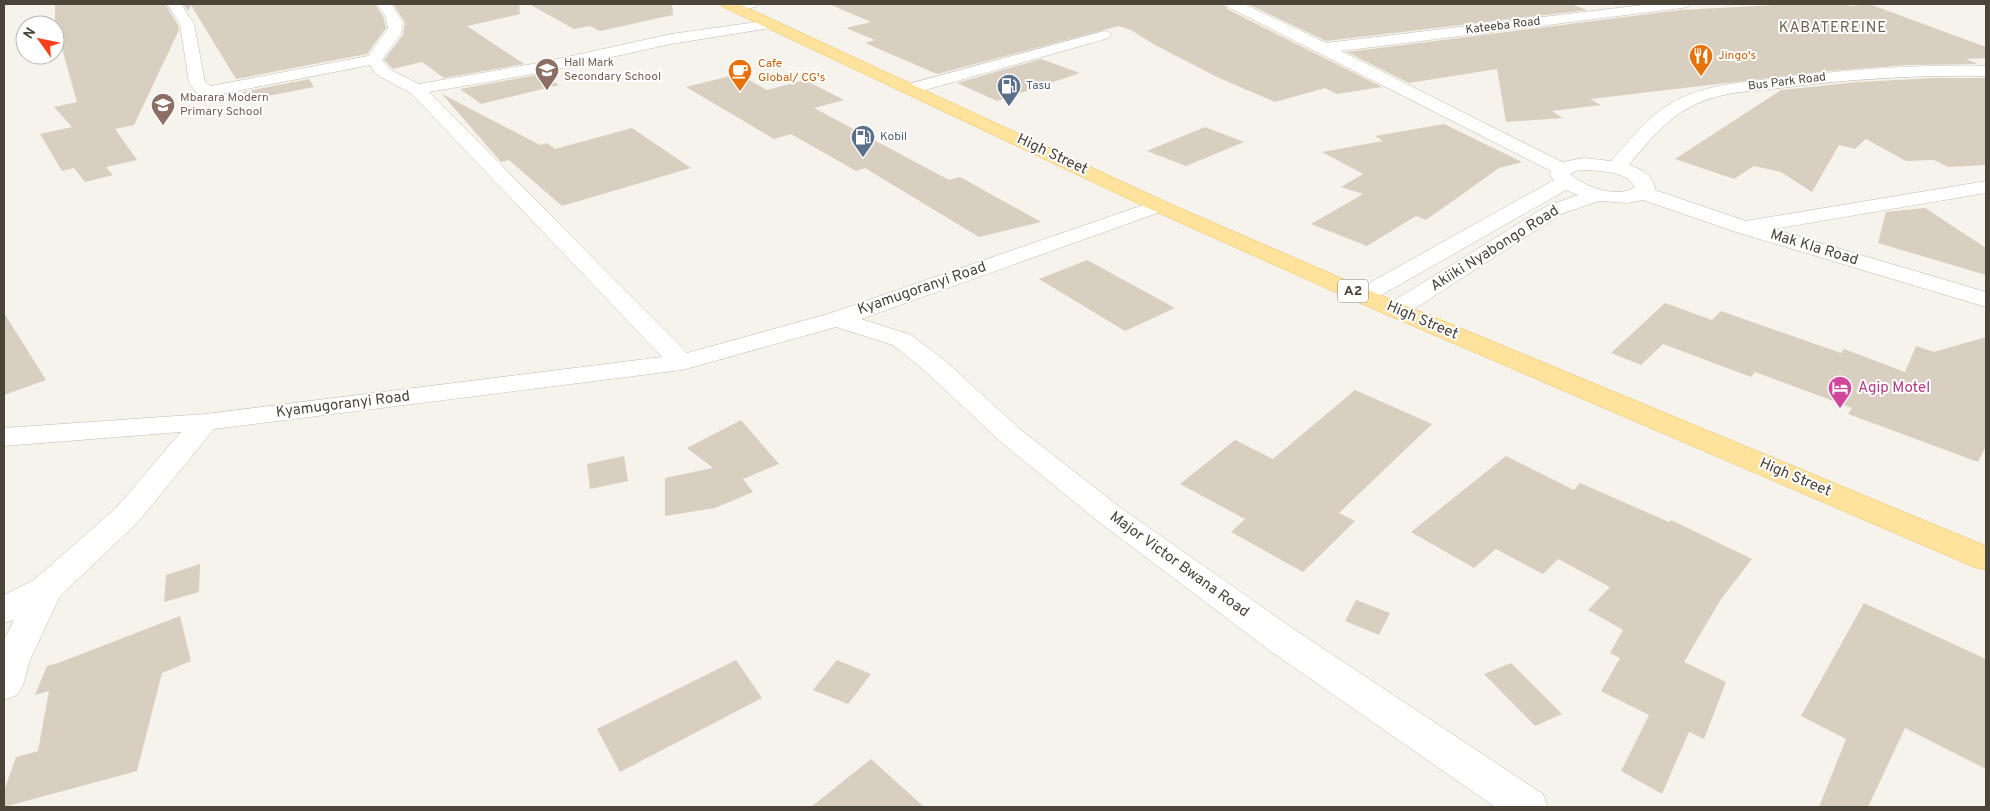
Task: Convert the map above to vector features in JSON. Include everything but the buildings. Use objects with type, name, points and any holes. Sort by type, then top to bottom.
[{"type":"main road","name":"High Street","points":[[738,5],[771,24],[1159,206],[1363,296],[1986,559]]},
{"type":"street","points":[[174,4],[187,24],[197,83],[203,89],[211,91],[374,60]]},
{"type":"street","points":[[374,60],[377,53],[394,34],[397,24],[394,15],[384,4]]},
{"type":"street","points":[[1233,4],[1324,48],[1564,175],[1578,189],[1598,195],[1629,197],[1643,193]]},
{"type":"street","name":"Kateeba Road","points":[[1324,48],[1682,4]]},
{"type":"street","points":[[417,89],[544,67],[671,39],[771,24]]},
{"type":"street","points":[[911,89],[1104,35]]},
{"type":"street","points":[[374,60],[383,72],[417,89],[682,362]]},
{"type":"street","name":"Bus Park Road","points":[[1616,168],[1653,126],[1675,109],[1693,99],[1728,89],[1860,73],[1942,70],[1986,71]]},
{"type":"street","name":"Akiiki Nyabongo Road","points":[[1363,296],[1564,175],[1571,165],[1584,164],[1616,168],[1642,180],[1646,189],[1643,193]]},
{"type":"street","points":[[1744,227],[1986,187]]},
{"type":"street","name":"Mak Kla Road","points":[[1643,193],[1744,227],[1986,300]]},
{"type":"street","name":"Akiiki Nyabongo Road","points":[[1396,310],[1554,210],[1598,195]]},
{"type":"street","name":"Kyamugoranyi Road","points":[[4,437],[205,422],[682,362],[837,319],[1159,206]]},
{"type":"street","name":"Major Victor Bwana Road","points":[[837,319],[902,340],[934,365],[1011,436],[1110,515],[1274,635],[1528,807]]},
{"type":"street","points":[[4,610],[46,588],[127,515],[205,422]]},
{"type":"street","points":[[4,685],[12,660],[46,588]]},
{"type":"place","name":"Jingo's","points":[[1701,77]]},
{"type":"place","name":"Hall Mark Secondary School","points":[[547,91]]},
{"type":"place","name":"Cafe Global/ CG's","points":[[740,92]]},
{"type":"place","name":"Tasu","points":[[1009,107]]},
{"type":"place","name":"Mbarara Modern Primary School","points":[[163,126]]},
{"type":"place","name":"Kobil","points":[[863,158]]},
{"type":"place","name":"Agip Motel","points":[[1840,409]]},
{"type":"district","name":"KABATEREINE","points":[[1833,28]]}]
